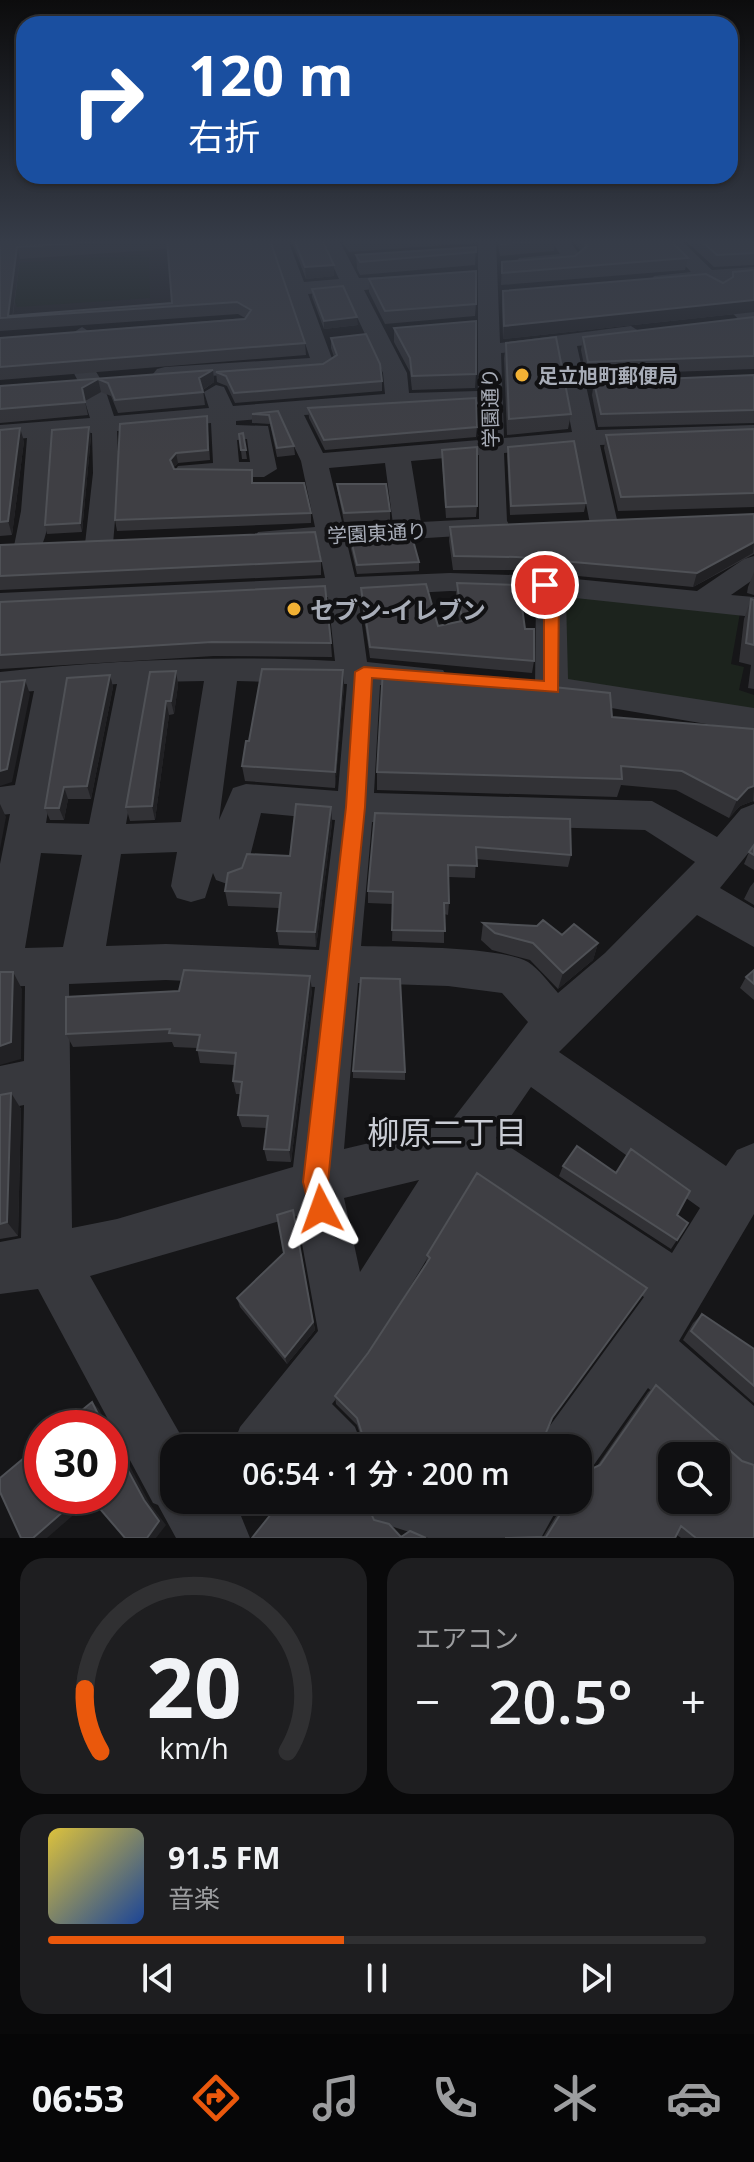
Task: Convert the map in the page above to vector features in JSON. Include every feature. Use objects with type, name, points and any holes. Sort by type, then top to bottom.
[{"type":"street","points":[[313,312],[332,338]]},
{"type":"street","points":[[372,312],[386,333],[398,400]]},
{"type":"street","name":"学園通り","points":[[487,312],[493,528]]},
{"type":"street","points":[[510,312],[515,317]]},
{"type":"street","points":[[489,350],[559,334],[650,324],[585,316]]},
{"type":"street","points":[[725,324],[754,320]]},
{"type":"street","points":[[55,336],[110,332]]},
{"type":"street","points":[[332,338],[386,333]]},
{"type":"street","points":[[82,334],[79,362],[108,387]]},
{"type":"street","points":[[559,334],[574,385],[604,524]]},
{"type":"street","points":[[150,390],[292,364],[318,366],[323,364],[332,338]]},
{"type":"street","points":[[202,346],[223,424],[227,470]]},
{"type":"street","points":[[144,364],[146,376],[211,377]]},
{"type":"street","points":[[62,384],[108,387]]},
{"type":"street","points":[[574,385],[603,384]]},
{"type":"street","points":[[51,545],[105,423],[108,387]]},
{"type":"street","points":[[314,461],[344,431],[398,400],[489,398]]},
{"type":"street","points":[[223,424],[289,410],[397,454],[586,439],[752,420]]},
{"type":"street","points":[[289,410],[314,461],[358,672],[355,807],[316,1182],[347,1341]]},
{"type":"street","points":[[0,433],[105,423],[223,424],[259,431],[264,469],[187,472]]},
{"type":"street","points":[[40,429],[35,511],[51,545]]},
{"type":"street","points":[[397,454],[408,530]]},
{"type":"street","points":[[575,525],[635,523]]},
{"type":"street","name":"学園東通り","points":[[239,539],[532,526]]},
{"type":"street","points":[[51,545],[130,543]]},
{"type":"street","points":[[710,602],[710,595],[754,565]]},
{"type":"street","points":[[0,603],[419,582],[551,586],[754,607]]},
{"type":"street","points":[[551,586],[552,688]]},
{"type":"street","points":[[191,886],[195,836],[222,670]]},
{"type":"street","points":[[0,683],[53,676],[222,670],[358,672],[457,680]]},
{"type":"street","points":[[33,967],[105,840],[136,673]]},
{"type":"street","points":[[24,1264],[23,1084],[33,967],[7,891],[26,838],[16,800],[53,676]]},
{"type":"street","points":[[519,685],[754,720]]},
{"type":"street","points":[[26,838],[105,840],[195,836],[233,852],[246,798],[355,807],[652,816],[754,929]]},
{"type":"street","points":[[278,1428],[347,1341],[449,1178],[463,1145],[542,1039],[620,966],[754,819]]},
{"type":"street","points":[[33,967],[166,962],[339,967],[355,964],[448,967],[514,976],[542,1039],[744,1184],[644,1347],[580,1434]]},
{"type":"street","points":[[24,1264],[117,1245],[316,1182],[463,1145],[679,1289]]},
{"type":"street","points":[[24,1264],[57,1270],[160,1450]]},
{"type":"street","points":[[644,1347],[754,1444]]},
{"type":"street","points":[[446,1514],[478,1538]]},
{"type":"street","points":[[504,1538],[522,1514]]},
{"type":"shaded area","points":[[0,312],[193,312],[0,327]]},
{"type":"shaded area","points":[[558,594],[740,613],[731,664],[744,667],[739,690],[754,695],[754,709],[560,679]]},
{"type":"building","points":[[0,312],[9,312],[8,316],[92,312],[0,318]]},
{"type":"building","points":[[250,312],[294,312],[305,343],[0,367],[0,338],[245,319]]},
{"type":"building","points":[[321,312],[355,312],[357,317],[324,321]]},
{"type":"building","points":[[504,312],[641,312],[504,326]]},
{"type":"building","points":[[754,317],[754,356],[588,362],[583,337]]},
{"type":"building","points":[[476,321],[476,374],[412,376],[410,358],[394,328]]},
{"type":"building","points":[[366,334],[380,364],[382,381],[234,393],[226,376],[216,372],[323,364],[337,355],[331,338]]},
{"type":"building","points":[[556,337],[571,414],[509,419],[506,343]]},
{"type":"building","points":[[213,370],[199,378],[203,392],[115,400],[108,383],[98,379],[82,388],[85,402],[0,409],[0,386]]},
{"type":"building","points":[[754,375],[754,410],[601,414],[594,382]]},
{"type":"building","points":[[476,398],[477,427],[324,440],[308,408]]},
{"type":"building","points":[[278,411],[294,446],[277,448],[269,415],[252,414]]},
{"type":"building","points":[[207,416],[208,450],[176,453],[170,460],[174,469],[252,470],[252,483],[304,483],[311,513],[115,520],[120,424]]},
{"type":"building","points":[[89,427],[80,523],[45,525],[52,430]]},
{"type":"building","points":[[20,428],[8,521],[0,522],[0,430]]},
{"type":"building","points":[[754,429],[754,493],[621,497],[606,435]]},
{"type":"building","points":[[243,433],[246,450],[241,450],[239,434]]},
{"type":"building","points":[[574,441],[586,503],[511,506],[508,447]]},
{"type":"building","points":[[477,447],[477,506],[446,507],[442,450]]},
{"type":"building","points":[[337,484],[386,484],[390,511],[344,513]]},
{"type":"building","points":[[754,514],[754,542],[697,573],[517,557],[454,556],[450,527]]},
{"type":"building","points":[[315,532],[321,561],[0,576],[0,545]]},
{"type":"building","points":[[411,533],[419,562],[357,565],[350,536]]},
{"type":"building","points":[[457,583],[519,585],[525,629],[534,629],[534,661],[370,647],[361,588],[426,584],[438,626],[462,621]]},
{"type":"building","points":[[325,586],[331,643],[212,642],[0,655],[0,602]]},
{"type":"building","points":[[751,599],[754,600],[754,645],[746,643]]},
{"type":"building","points":[[262,669],[343,670],[335,772],[242,766]]},
{"type":"building","points":[[383,669],[610,693],[612,717],[754,729],[754,786],[737,800],[682,771],[621,766],[622,779],[377,772]]},
{"type":"building","points":[[176,671],[171,701],[166,701],[152,806],[126,807],[150,672]]},
{"type":"building","points":[[110,675],[87,786],[64,787],[59,808],[45,808],[67,678]]},
{"type":"building","points":[[25,680],[7,769],[0,771],[0,682]]},
{"type":"building","points":[[296,804],[331,807],[315,932],[277,931],[281,893],[225,891],[228,873],[242,868],[247,854],[290,856]]},
{"type":"building","points":[[375,813],[570,819],[571,855],[476,847],[477,866],[448,865],[449,903],[444,903],[445,931],[392,930],[393,892],[368,891]]},
{"type":"building","points":[[543,920],[562,935],[574,924],[598,943],[563,973],[533,943],[495,933],[483,923],[537,926]]},
{"type":"building","points":[[184,970],[310,976],[289,1150],[264,1149],[268,1116],[238,1115],[242,1082],[233,1081],[236,1053],[197,1050],[200,1035],[169,1033],[170,1029],[66,1034],[66,997],[179,991]]},
{"type":"building","points":[[754,970],[754,984],[746,977]]},
{"type":"building","points":[[0,972],[13,972],[11,1042],[0,1046]]},
{"type":"building","points":[[361,978],[400,979],[405,1072],[353,1071]]},
{"type":"building","points":[[11,1093],[7,1222],[0,1224],[0,1095]]},
{"type":"building","points":[[577,1146],[616,1173],[631,1149],[690,1191],[677,1215],[688,1223],[677,1240],[563,1166]]},
{"type":"building","points":[[477,1173],[647,1288],[552,1418],[545,1434],[362,1434],[357,1418],[335,1396],[368,1353],[430,1258],[427,1255]]},
{"type":"building","points":[[293,1210],[313,1322],[285,1357],[237,1298],[284,1253],[277,1215]]},
{"type":"building","points":[[702,1314],[754,1349],[754,1386],[691,1331]]},
{"type":"building","points":[[656,1385],[720,1442],[658,1442],[658,1514],[730,1514],[730,1450],[742,1461],[754,1465],[754,1538],[696,1538],[681,1526],[675,1538],[505,1538],[546,1537],[560,1514],[592,1514],[592,1469],[600,1465]]},
{"type":"building","points":[[92,1402],[96,1410],[82,1410]]},
{"type":"building","points":[[24,1458],[24,1514],[60,1514],[33,1538],[21,1538],[0,1492],[0,1478]]},
{"type":"building","points":[[128,1470],[159,1521],[147,1538],[125,1538],[104,1514],[128,1514]]},
{"type":"building","points":[[271,1514],[371,1514],[374,1520],[389,1524],[401,1537],[410,1531],[426,1538],[252,1538]]},
{"type":"place","name":"足立旭町郵便局","points":[[522,375]]},
{"type":"place","name":"セブン-イレブン","points":[[294,609]]},
{"type":"district","name":"柳原二丁目","points":[[447,1131]]},
{"type":"route","points":[[321,1209],[316,1182],[355,807],[364,672],[552,688],[551,586],[545,585]]}]
